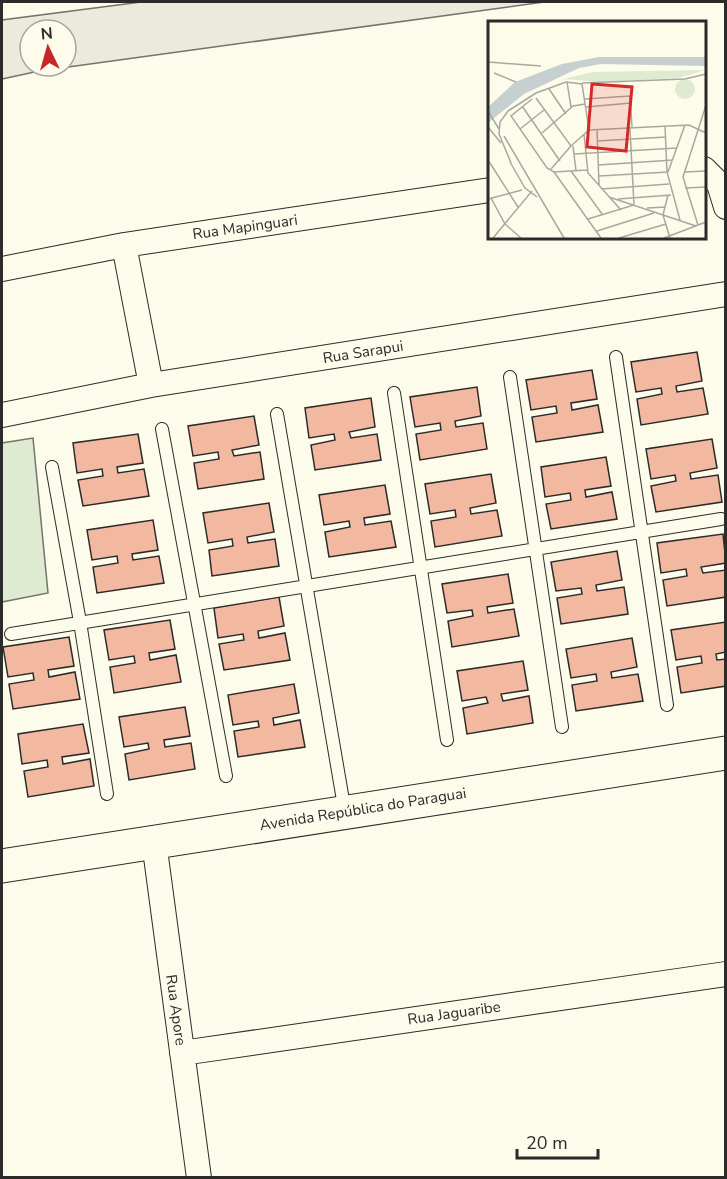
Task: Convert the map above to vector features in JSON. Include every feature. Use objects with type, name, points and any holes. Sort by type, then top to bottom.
[{"type":"main road","name":"Avenida República do Paraguai","points":[[3,860],[154,842],[726,753]]},
{"type":"street","points":[[706,170],[719,184],[726,207]]},
{"type":"street","name":"Rua Mapinguari","points":[[2,269],[124,245],[488,190]]},
{"type":"street","points":[[124,245],[151,385]]},
{"type":"street","name":"Rua Sarapui","points":[[2,415],[151,385],[726,294]]},
{"type":"street","name":"Rua Apore","points":[[154,842],[199,1178]]},
{"type":"street","name":"Rua Jaguaribe","points":[[182,1053],[726,974]]},
{"type":"lane","points":[[616,357],[667,705]]},
{"type":"lane","points":[[510,377],[562,727]]},
{"type":"lane","points":[[394,393],[447,740]]},
{"type":"lane","points":[[277,414],[345,812]]},
{"type":"lane","points":[[162,429],[226,776]]},
{"type":"lane","points":[[51,467],[80,622],[107,794]]},
{"type":"lane","points":[[12,634],[721,519]]},
{"type":"green space","points":[[33,438],[48,593],[2,602],[2,443]]},
{"type":"shaded area","points":[[141,2],[544,2],[78,66],[78,18],[18,18],[18,76],[2,79],[2,20]]},
{"type":"building","points":[[697,352],[702,381],[676,386],[677,392],[703,388],[708,414],[641,425],[637,399],[662,394],[661,388],[636,392],[631,362]]},
{"type":"building","points":[[592,370],[597,399],[571,403],[572,410],[598,405],[603,432],[536,442],[532,417],[557,413],[556,406],[531,410],[526,380]]},
{"type":"building","points":[[477,387],[481,416],[455,421],[456,427],[483,423],[487,449],[420,460],[416,434],[441,430],[440,423],[415,427],[410,397]]},
{"type":"building","points":[[371,398],[375,427],[349,432],[351,438],[377,434],[381,460],[315,470],[311,445],[335,440],[334,434],[309,438],[305,408]]},
{"type":"building","points":[[254,416],[259,445],[232,450],[234,456],[260,452],[264,479],[198,489],[194,463],[219,459],[218,452],[193,456],[188,426]]},
{"type":"building","points":[[138,434],[143,463],[117,467],[118,473],[144,469],[149,496],[83,506],[78,480],[103,476],[102,469],[77,473],[73,443]]},
{"type":"building","points":[[712,439],[717,468],[690,473],[691,479],[718,475],[722,502],[656,512],[651,486],[676,481],[675,475],[651,479],[646,449]]},
{"type":"building","points":[[606,457],[611,486],[585,490],[586,497],[612,492],[617,519],[551,529],[546,504],[571,500],[570,493],[545,497],[541,467]]},
{"type":"building","points":[[491,474],[496,503],[470,508],[471,514],[497,510],[502,536],[435,547],[431,521],[456,517],[455,510],[430,514],[425,484]]},
{"type":"building","points":[[385,485],[390,514],[364,518],[365,525],[391,521],[396,547],[329,557],[325,532],[350,527],[349,521],[324,525],[319,495]]},
{"type":"building","points":[[269,503],[274,532],[247,537],[248,543],[275,539],[279,566],[212,576],[209,550],[233,546],[232,539],[208,543],[203,513]]},
{"type":"building","points":[[153,520],[158,550],[132,554],[133,560],[159,556],[164,583],[97,593],[93,567],[118,563],[117,556],[92,560],[87,530]]},
{"type":"building","points":[[723,534],[726,563],[701,567],[703,573],[726,570],[726,597],[667,606],[663,580],[687,576],[686,569],[661,573],[657,543]]},
{"type":"building","points":[[617,551],[622,580],[596,585],[597,591],[624,587],[628,614],[561,624],[557,598],[582,594],[581,588],[556,591],[551,562]]},
{"type":"building","points":[[508,574],[513,603],[487,607],[488,613],[514,609],[519,636],[452,647],[448,621],[473,616],[472,610],[447,613],[442,584]]},
{"type":"building","points":[[279,597],[284,626],[258,631],[259,638],[285,633],[290,660],[224,670],[219,644],[244,640],[243,634],[218,638],[214,608]]},
{"type":"building","points":[[170,620],[175,649],[149,653],[150,660],[176,655],[181,682],[114,693],[110,667],[135,663],[134,656],[109,660],[104,630]]},
{"type":"building","points":[[726,622],[726,652],[716,654],[717,660],[726,659],[726,686],[681,693],[677,667],[702,663],[701,656],[676,660],[671,630]]},
{"type":"building","points":[[69,637],[74,666],[48,670],[49,677],[75,672],[80,699],[13,709],[9,684],[34,680],[33,673],[8,677],[3,647]]},
{"type":"building","points":[[632,638],[637,667],[611,672],[612,678],[638,674],[643,701],[576,711],[572,685],[597,681],[596,674],[571,678],[566,649]]},
{"type":"building","points":[[523,661],[528,690],[501,694],[503,701],[529,696],[533,723],[467,734],[463,708],[488,703],[486,697],[462,701],[457,671]]},
{"type":"building","points":[[294,684],[299,713],[273,718],[274,725],[300,720],[305,747],[238,757],[234,731],[259,727],[258,721],[233,725],[228,695]]},
{"type":"building","points":[[185,707],[190,736],[164,740],[165,747],[191,743],[195,769],[129,780],[125,754],[149,749],[148,743],[124,747],[119,717]]},
{"type":"building","points":[[83,724],[89,753],[62,757],[63,764],[90,759],[94,786],[28,797],[24,771],[48,767],[47,760],[22,764],[18,734]]}]
